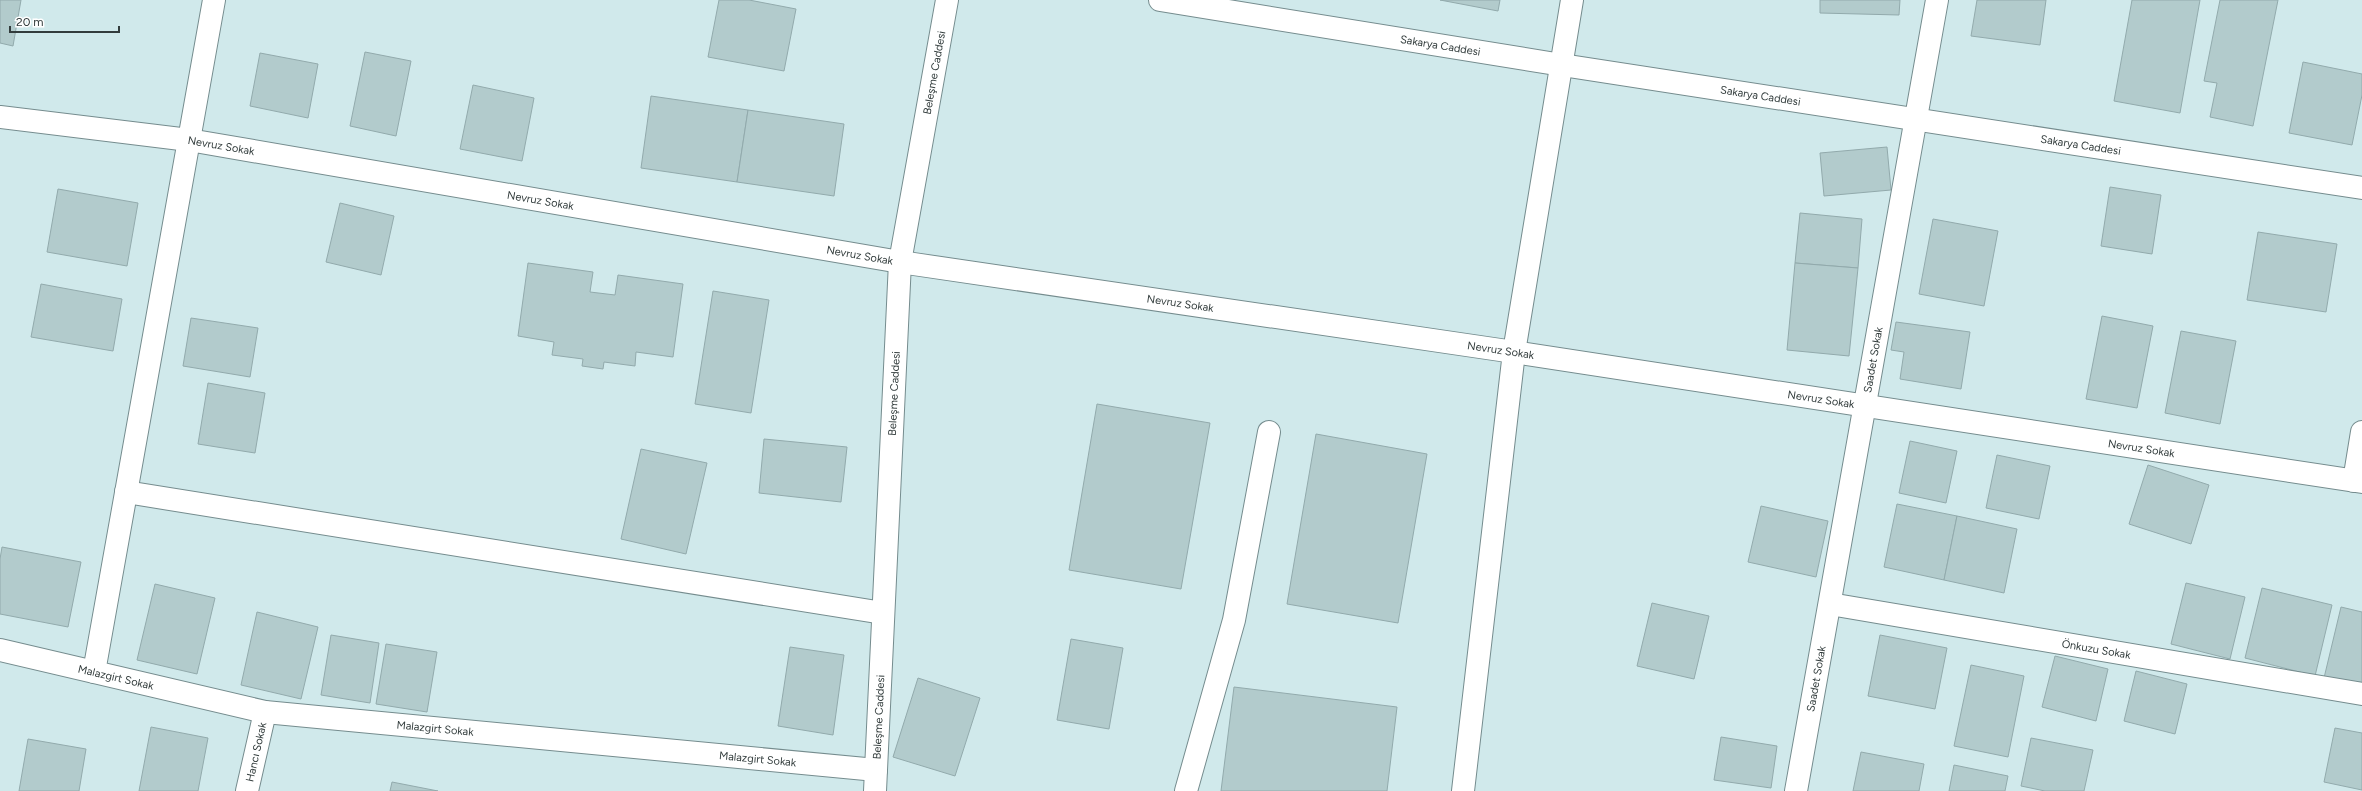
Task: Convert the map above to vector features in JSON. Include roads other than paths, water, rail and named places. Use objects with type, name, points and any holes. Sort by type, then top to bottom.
[{"type":"street","points":[[94,672],[214,0]]},
{"type":"street","name":"Beleşme Caddesi","points":[[875,791],[900,262],[947,0]]},
{"type":"street","name":"Sakarya Caddesi","points":[[1160,0],[1562,65],[2362,188]]},
{"type":"street","points":[[1463,791],[1514,352],[1572,0]]},
{"type":"street","name":"Saadet Sokak","points":[[1796,791],[1937,0]]},
{"type":"street","name":"Nevruz Sokak","points":[[0,117],[189,140],[900,262],[1514,352],[2358,481]]},
{"type":"street","points":[[1186,791],[1234,620],[1269,432]]},
{"type":"street","points":[[2358,481],[2362,432]]},
{"type":"street","points":[[126,492],[883,613]]},
{"type":"street","name":"Önkuzu Sokak","points":[[1830,604],[2362,694]]},
{"type":"street","name":"Malazgirt Sokak","points":[[0,650],[265,712],[876,770]]},
{"type":"street","name":"Hancı Sokak","points":[[247,791],[265,712]]}]
